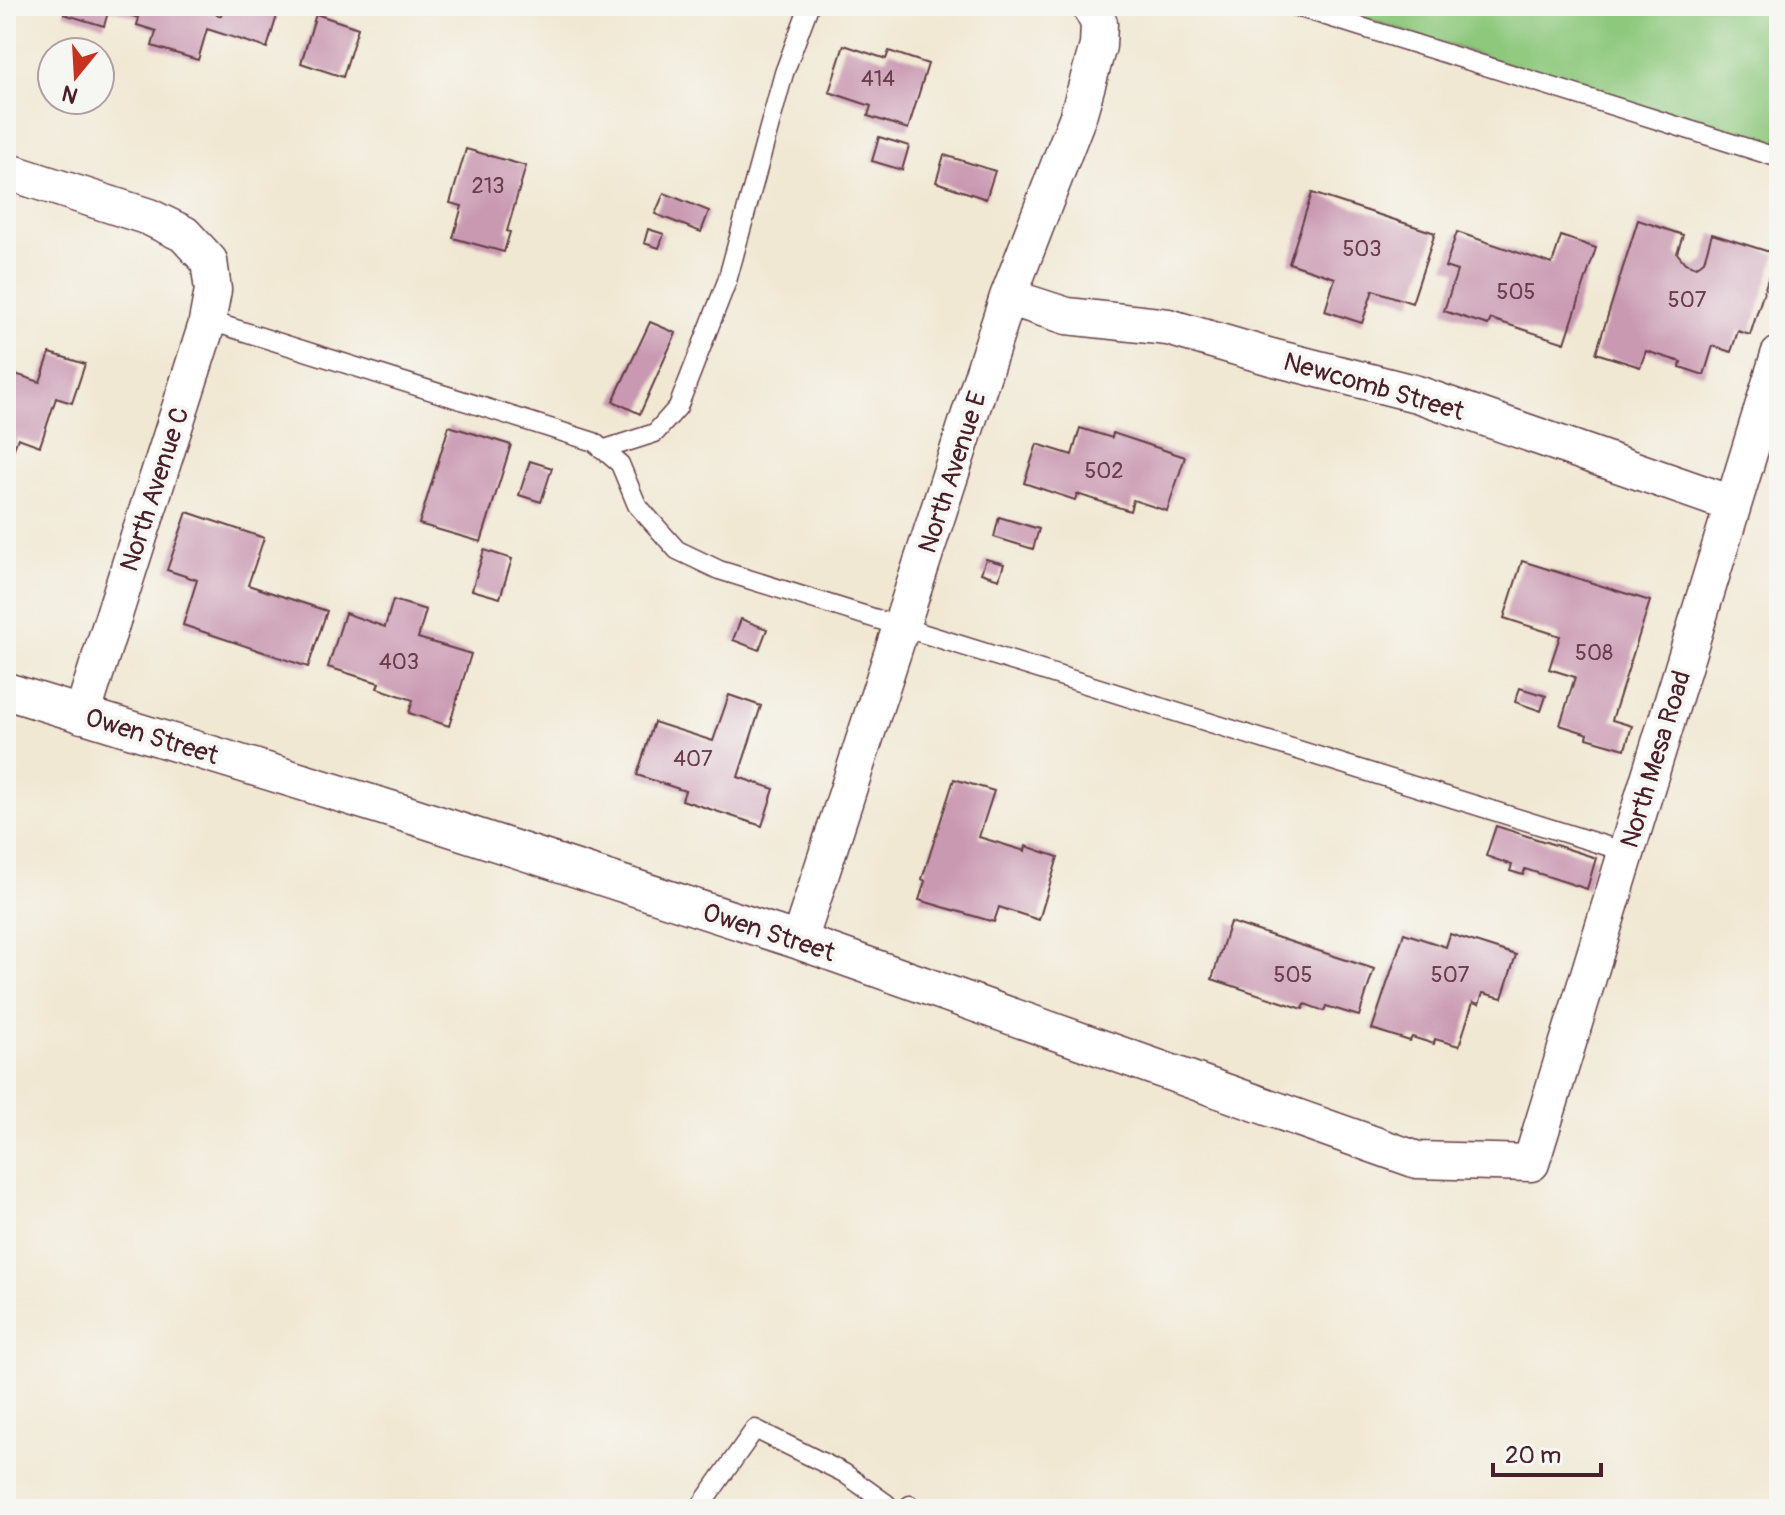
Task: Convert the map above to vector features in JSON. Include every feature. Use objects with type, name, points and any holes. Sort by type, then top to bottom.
[{"type":"street","name":"North Avenue E","points":[[799,941],[1008,297],[1078,116],[1098,46],[1099,23],[1090,6]]},
{"type":"street","name":"North Avenue C","points":[[6,171],[149,217],[184,234],[209,261],[213,290],[207,320],[82,715]]},
{"type":"street","name":"Newcomb Street","points":[[1008,297],[1067,316],[1168,327],[1417,394],[1732,504]]},
{"type":"street","name":"North Mesa Road","points":[[1531,1163],[1779,355]]},
{"type":"street","name":"Owen Street","points":[[6,691],[413,816],[799,941],[1417,1160],[1531,1163]]},
{"type":"lane","points":[[602,450],[655,433],[678,407],[727,281],[784,73],[809,6]]},
{"type":"lane","points":[[1294,6],[1779,158]]},
{"type":"lane","points":[[207,320],[594,442],[620,464],[637,505],[677,550],[719,570],[1626,852]]},
{"type":"lane","points":[[695,1505],[755,1429],[844,1473],[900,1507]]},
{"type":"green space","points":[[1325,6],[1779,6],[1779,151]]},
{"type":"building","points":[[66,6],[213,6],[211,12],[221,16],[223,6],[280,6],[267,48],[207,29],[198,60],[152,46],[156,31],[137,25],[139,18],[109,9],[104,26],[64,14]]},
{"type":"building","points":[[316,14],[358,28],[343,77],[301,63]]},
{"type":"building","points":[[844,45],[886,59],[889,51],[928,64],[908,129],[868,116],[871,106],[829,92]]},
{"type":"building","points":[[879,137],[909,146],[902,170],[872,161]]},
{"type":"building","points":[[466,149],[526,166],[504,252],[453,238],[462,206],[450,203]]},
{"type":"building","points":[[944,155],[995,171],[986,199],[936,182]]},
{"type":"building","points":[[664,193],[709,211],[701,232],[655,214]]},
{"type":"building","points":[[1312,193],[1435,233],[1412,303],[1373,290],[1362,323],[1325,311],[1335,278],[1289,263]]},
{"type":"building","points":[[1638,220],[1683,235],[1677,253],[1685,263],[1696,267],[1704,261],[1712,234],[1776,254],[1750,335],[1738,331],[1731,352],[1713,346],[1704,375],[1680,367],[1681,362],[1646,351],[1640,367],[1596,353]]},
{"type":"building","points":[[648,229],[664,234],[659,248],[644,243]]},
{"type":"building","points":[[1457,232],[1552,264],[1561,236],[1596,248],[1565,343],[1491,319],[1488,325],[1444,311],[1457,271],[1445,267]]},
{"type":"building","points":[[650,322],[676,333],[640,414],[613,401]]},
{"type":"building","points":[[50,353],[85,364],[72,403],[56,398],[40,446],[18,438],[13,451],[6,449],[6,371],[40,382]]},
{"type":"building","points":[[449,426],[511,445],[481,542],[419,524]]},
{"type":"building","points":[[1080,428],[1112,438],[1113,433],[1185,457],[1167,511],[1133,500],[1130,511],[1077,494],[1075,500],[1024,483],[1037,444],[1072,455]]},
{"type":"building","points":[[530,461],[552,468],[541,502],[519,495]]},
{"type":"building","points":[[187,512],[264,538],[248,585],[327,611],[308,667],[183,625],[197,580],[167,570]]},
{"type":"building","points":[[999,517],[1039,529],[1033,549],[994,537]]},
{"type":"building","points":[[484,550],[512,559],[500,598],[472,590]]},
{"type":"building","points":[[986,559],[1004,564],[999,579],[981,573]]},
{"type":"building","points":[[1522,561],[1650,601],[1612,720],[1632,726],[1625,749],[1587,738],[1588,734],[1560,725],[1575,677],[1549,669],[1560,636],[1504,618]]},
{"type":"building","points":[[393,600],[426,610],[418,638],[471,654],[449,726],[409,713],[413,700],[377,688],[379,683],[328,667],[345,613],[385,627]]},
{"type":"building","points":[[741,619],[767,629],[759,650],[733,640]]},
{"type":"building","points":[[1520,688],[1546,696],[1541,711],[1515,702]]},
{"type":"building","points":[[729,695],[761,706],[738,777],[774,789],[762,826],[682,800],[685,791],[637,775],[654,722],[713,741]]},
{"type":"building","points":[[954,779],[994,791],[979,837],[1025,851],[1026,846],[1058,857],[1039,920],[999,907],[994,922],[919,900],[925,881],[922,879]]},
{"type":"building","points":[[1496,826],[1596,858],[1587,889],[1525,869],[1523,875],[1510,871],[1512,865],[1486,856]]},
{"type":"building","points":[[1230,922],[1374,969],[1359,1016],[1326,1006],[1324,1011],[1305,1004],[1303,1009],[1212,979]]},
{"type":"building","points":[[1404,933],[1446,947],[1450,934],[1516,955],[1502,998],[1483,993],[1479,1004],[1473,1002],[1459,1046],[1435,1039],[1434,1044],[1412,1037],[1410,1041],[1372,1029]]}]
